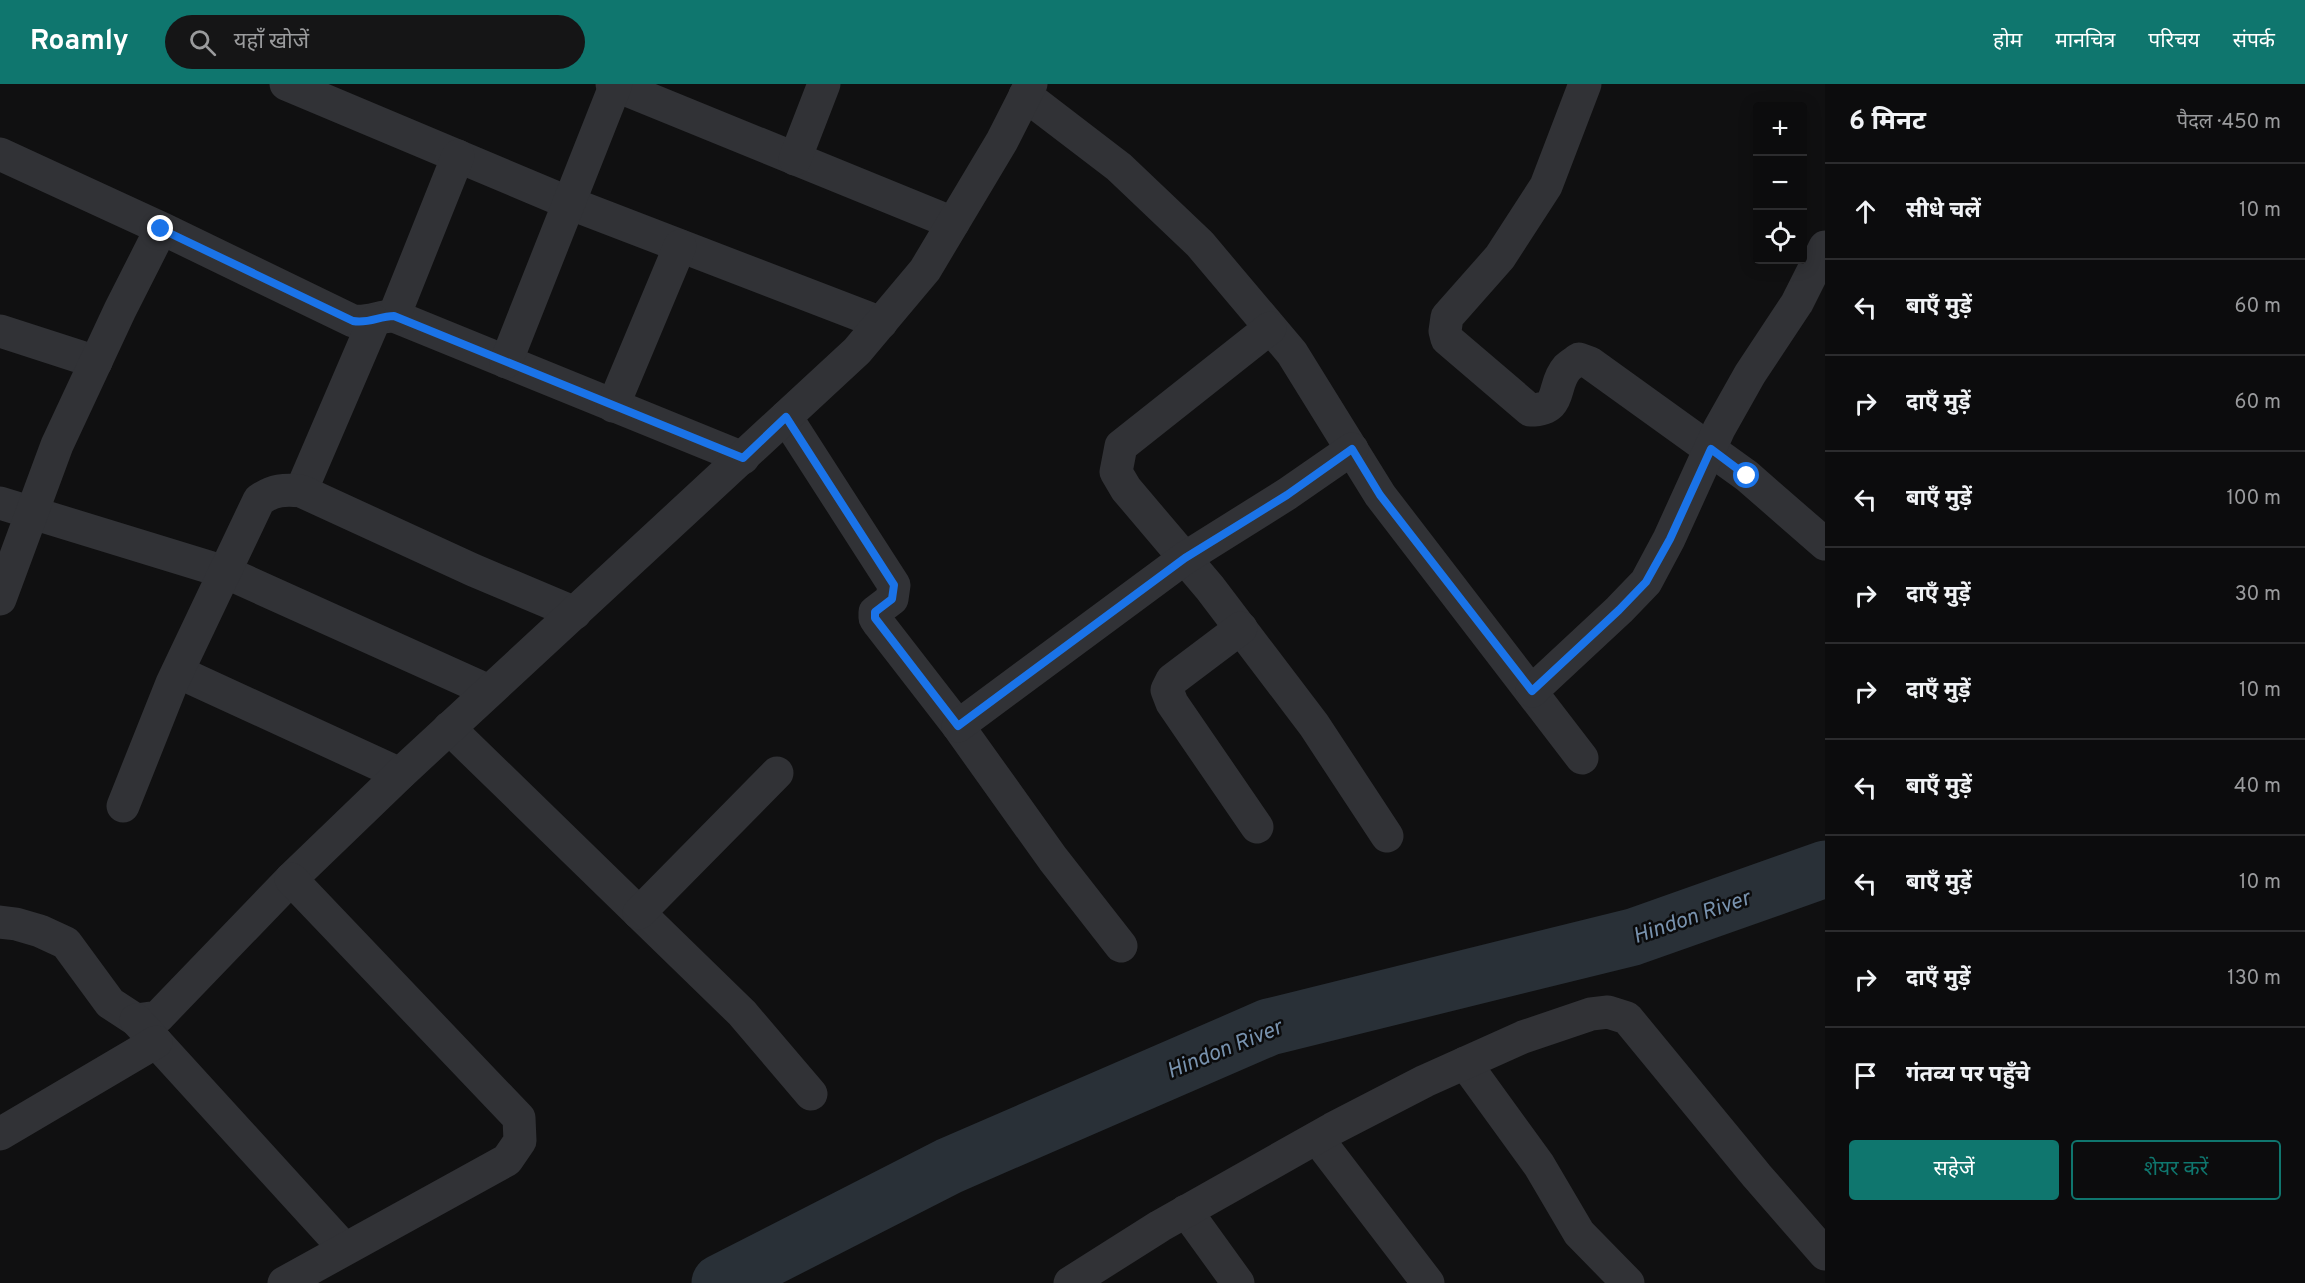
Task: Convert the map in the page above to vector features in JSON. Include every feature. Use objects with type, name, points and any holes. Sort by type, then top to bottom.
[{"type":"street","points":[[286,84],[569,203],[880,323]]},
{"type":"street","points":[[795,159],[824,84]]},
{"type":"street","points":[[1586,84],[1546,186],[1500,257],[1447,317],[1445,331],[1447,339],[1530,410],[1543,410],[1551,404],[1566,368],[1579,359],[1590,363],[1747,476],[1825,544]]},
{"type":"street","points":[[507,362],[615,85],[953,223]]},
{"type":"street","points":[[0,1134],[146,1031],[291,879],[400,774],[857,351],[925,270],[1002,141],[1028,90],[1119,167],[1200,243],[1292,352],[1380,495],[1582,758]]},
{"type":"street","points":[[0,154],[353,321],[364,323],[384,318],[507,362],[743,458]]},
{"type":"street","points":[[301,491],[458,156]]},
{"type":"street","points":[[0,599],[57,445],[161,229]]},
{"type":"street","points":[[613,406],[680,246]]},
{"type":"street","points":[[1532,691],[1611,618],[1646,582],[1670,539],[1719,429],[1750,374],[1797,303],[1825,247]]},
{"type":"street","points":[[1270,327],[1121,446],[1116,472],[1126,489],[1241,628],[1314,725],[1388,836]]},
{"type":"street","points":[[0,331],[96,362]]},
{"type":"street","points":[[786,417],[894,585],[892,599],[875,612],[875,618],[958,726],[1053,859],[1121,946]]},
{"type":"street","points":[[958,726],[1185,558],[1287,495],[1352,449]]},
{"type":"street","points":[[123,806],[178,672],[259,500],[268,493],[285,489],[301,491],[473,570],[575,612]]},
{"type":"street","points":[[0,503],[225,572],[489,691]]},
{"type":"street","points":[[1241,628],[1172,680],[1167,690],[1172,704],[1257,827]]},
{"type":"street","points":[[178,672],[400,774]]},
{"type":"street","points":[[449,728],[742,1013],[811,1094]]},
{"type":"street","points":[[639,913],[777,773]]},
{"type":"street","points":[[284,1283],[507,1160],[520,1141],[519,1118],[291,879]]},
{"type":"street","points":[[0,922],[40,931],[66,943],[110,1003],[146,1031],[344,1248]]},
{"type":"street","points":[[1070,1283],[1186,1211],[1425,1081],[1523,1037],[1591,1014],[1608,1012],[1627,1018],[1757,1176],[1825,1254]]},
{"type":"street","points":[[1465,1063],[1539,1166],[1579,1233],[1628,1283]]},
{"type":"street","points":[[1317,1138],[1428,1283]]},
{"type":"street","points":[[1186,1211],[1238,1283]]},
{"type":"waterway","name":"Hindon River","points":[[720,1283],[949,1166],[1269,1027],[1633,937],[1825,869]]},
{"type":"route","points":[[161,229],[353,321],[364,323],[382,316],[394,316],[743,458],[786,417],[894,585],[892,599],[875,612],[875,618],[958,726],[1185,558],[1287,495],[1352,449],[1380,495],[1532,691],[1646,582],[1670,539],[1711,449],[1747,476]]}]
